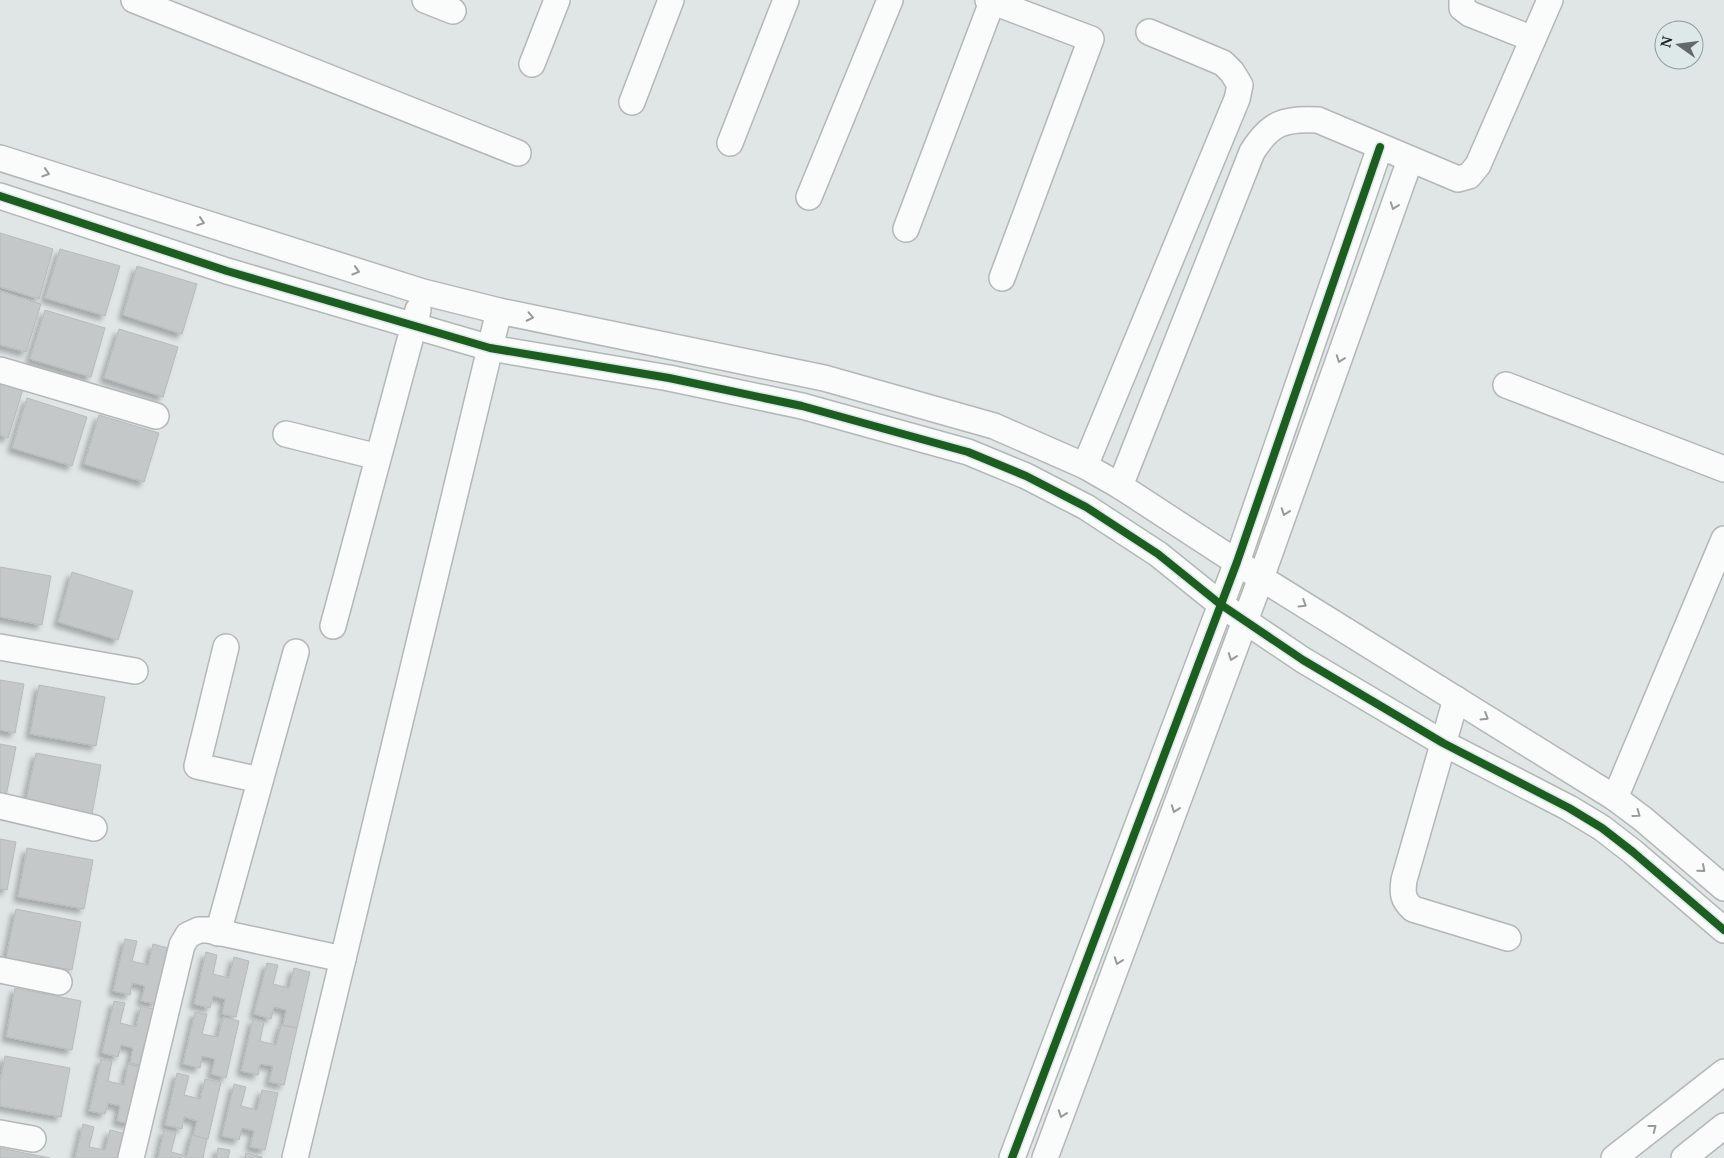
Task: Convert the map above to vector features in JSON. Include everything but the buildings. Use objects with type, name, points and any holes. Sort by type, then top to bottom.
[{"type":"street","points":[[134,0],[162,5],[518,154]]},
{"type":"street","points":[[425,0],[453,11]]},
{"type":"street","points":[[532,64],[556,0]]},
{"type":"street","points":[[632,102],[671,0]]},
{"type":"street","points":[[730,143],[786,0]]},
{"type":"street","points":[[809,196],[890,0]]},
{"type":"street","points":[[1462,0],[1462,8],[1470,14],[1533,39]]},
{"type":"street","points":[[1120,486],[1252,152],[1262,136],[1276,125],[1296,118],[1318,120],[1458,179],[1469,176],[1478,165],[1550,0]]},
{"type":"street","points":[[906,229],[990,1],[1091,39],[1002,278]]},
{"type":"street","points":[[1085,466],[1237,99],[1240,85],[1232,72],[1223,63],[1149,32]]},
{"type":"street","points":[[1012,1158],[1237,562],[1380,147]]},
{"type":"street","points":[[0,158],[423,292],[499,311],[824,378],[908,400],[994,426],[1085,466],[1120,486],[1261,578],[1615,798],[1651,825],[1724,888]]},
{"type":"street","points":[[1045,1158],[1245,622],[1410,160]]},
{"type":"street","points":[[0,196],[227,270],[490,348],[669,378],[802,406],[968,452],[1026,476],[1086,507],[1158,554],[1220,604],[1303,660],[1444,743],[1569,808],[1602,828],[1724,930]]},
{"type":"street","points":[[333,626],[423,292]]},
{"type":"street","points":[[295,1158],[499,311]]},
{"type":"street","points":[[0,370],[156,416]]},
{"type":"street","points":[[1506,386],[1724,469]]},
{"type":"street","points":[[286,434],[378,457]]},
{"type":"street","points":[[1615,798],[1724,539]]},
{"type":"street","points":[[0,647],[135,671]]},
{"type":"street","points":[[226,647],[198,766],[260,780]]},
{"type":"street","points":[[218,933],[296,652]]},
{"type":"street","points":[[1456,699],[1404,880],[1402,893],[1405,903],[1413,910],[1508,938]]},
{"type":"street","points":[[0,806],[94,828]]},
{"type":"street","points":[[132,1158],[182,946],[188,934],[199,930],[218,933],[343,960]]},
{"type":"street","points":[[0,970],[59,982]]},
{"type":"street","points":[[1614,1158],[1724,1072]]},
{"type":"street","points":[[1684,1158],[1724,1126]]},
{"type":"street","points":[[0,1133],[33,1140]]},
{"type":"cycle path","points":[[1012,1158],[1237,562],[1380,147]]},
{"type":"cycle path","points":[[0,196],[227,271],[490,348],[669,378],[802,406],[968,452],[1026,476],[1086,507],[1158,554],[1220,604],[1303,660],[1443,743],[1569,808],[1602,828],[1724,930]]}]
